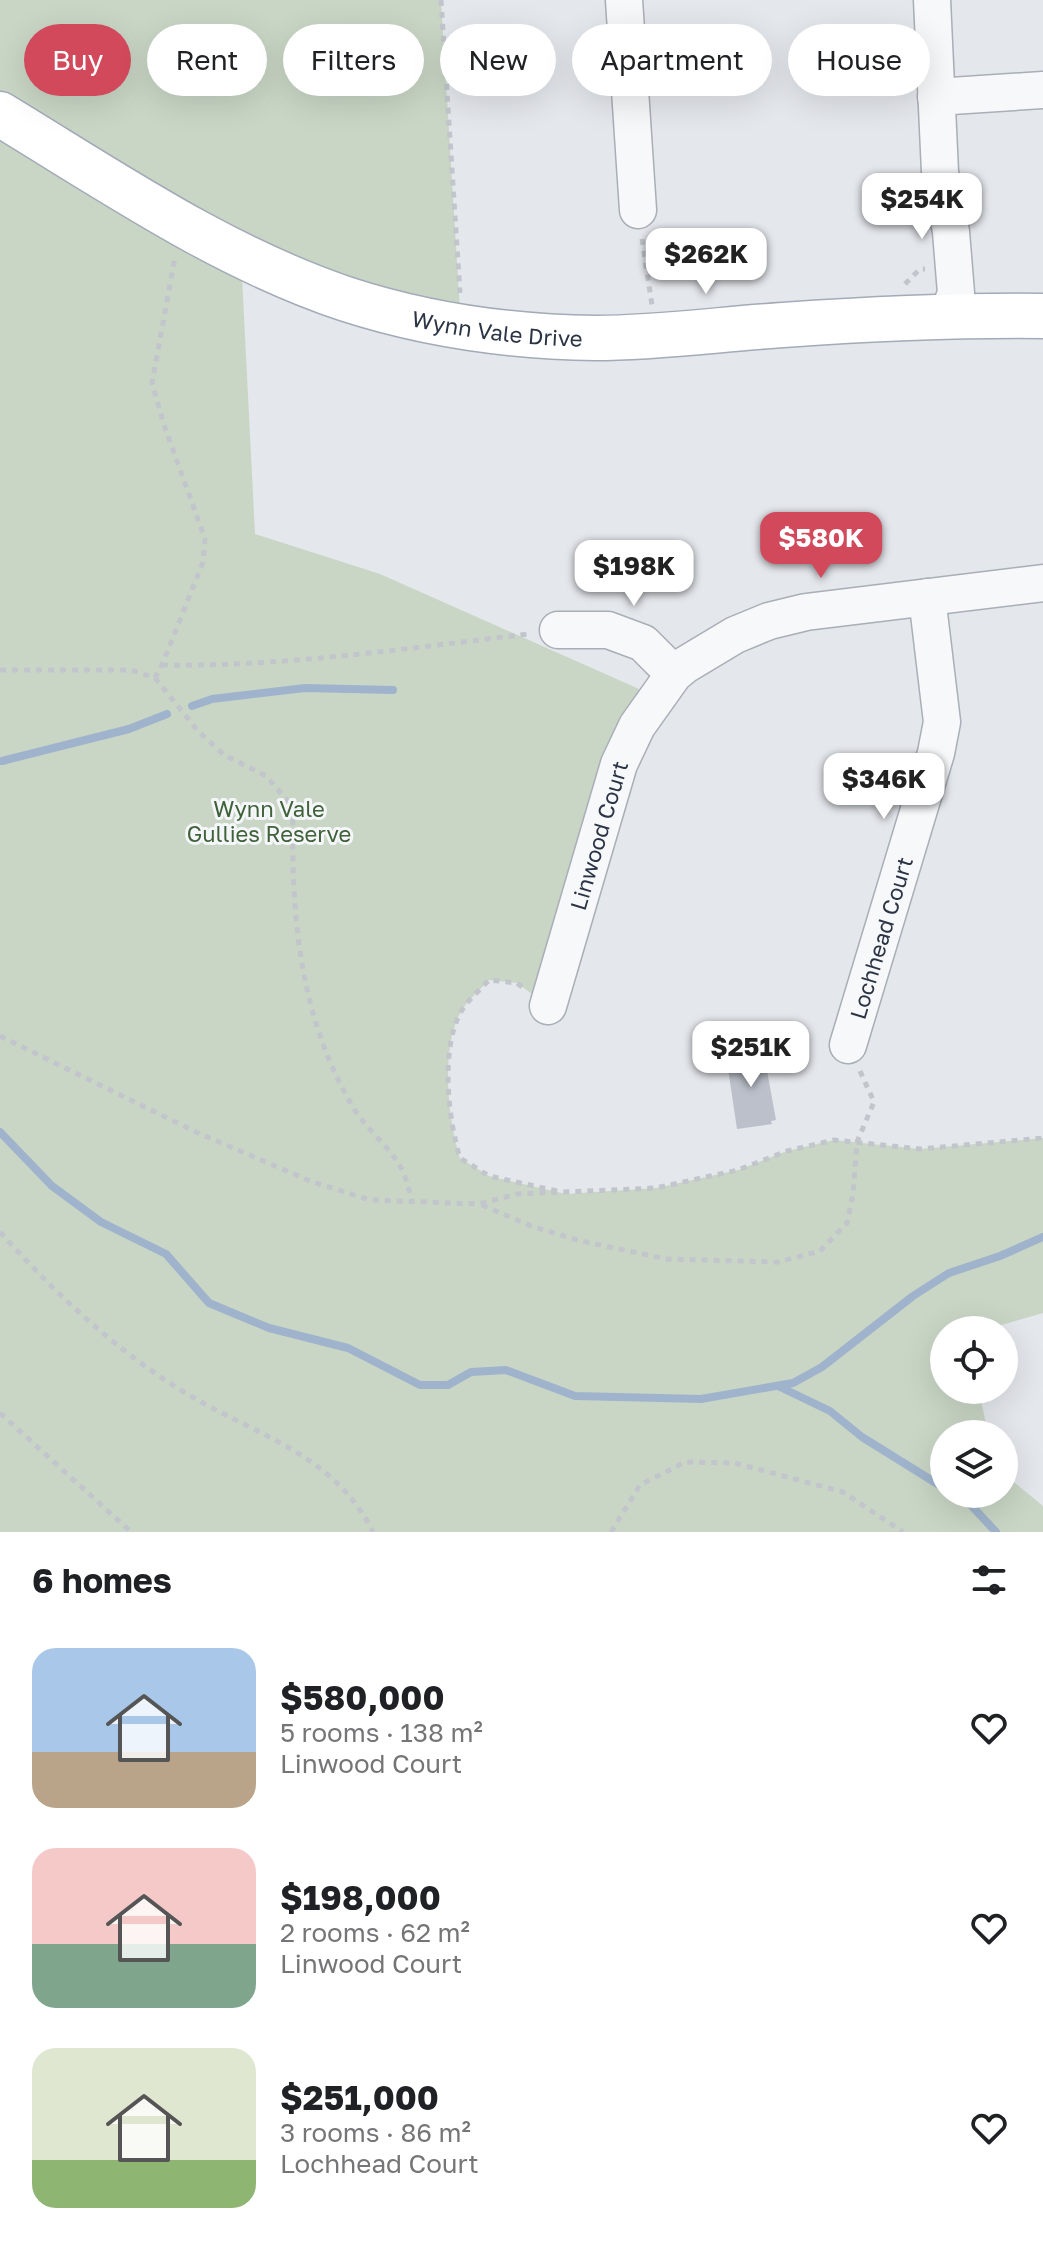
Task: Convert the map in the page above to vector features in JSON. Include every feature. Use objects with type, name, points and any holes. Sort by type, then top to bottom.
[{"type":"main road","name":"Wynn Vale Drive","points":[[0,114],[182,224],[256,263],[347,299],[412,317],[483,330],[558,337],[616,337],[948,315],[1043,316]]},
{"type":"street","points":[[624,0],[638,210]]},
{"type":"street","points":[[932,0],[940,172],[951,232],[956,293],[948,315]]},
{"type":"street","points":[[936,97],[1043,90]]},
{"type":"street","points":[[940,172],[933,232],[935,292],[948,315]]},
{"type":"street","name":"Linwood Court","points":[[548,1006],[619,764],[637,726],[674,674],[735,635],[769,621],[806,612],[1043,583]]},
{"type":"street","name":"Lochhead Court","points":[[848,1045],[936,753],[942,722],[927,597]]},
{"type":"street","points":[[558,630],[608,630],[643,643],[674,674]]},
{"type":"path","points":[[441,0],[460,298],[450,296]]},
{"type":"path","points":[[638,210],[652,306]]},
{"type":"path","points":[[155,678],[203,562],[205,539],[152,383],[182,224]]},
{"type":"path","points":[[902,288],[920,269],[934,269]]},
{"type":"path","points":[[638,306],[668,305]]},
{"type":"path","points":[[162,665],[226,666],[406,649],[558,630]]},
{"type":"path","points":[[0,670],[131,670],[155,678],[198,731],[224,755],[266,776],[293,807],[292,879],[305,988],[323,1048],[352,1107],[401,1168],[412,1201]]},
{"type":"path","points":[[548,1006],[517,983],[489,980],[463,1009],[451,1042],[452,1131],[460,1158],[489,1176],[566,1194]]},
{"type":"path","points":[[0,1036],[196,1132],[310,1181],[370,1200],[479,1204],[517,1194],[656,1188],[738,1170],[787,1151],[834,1140],[920,1149],[1043,1138]]},
{"type":"path","points":[[479,1204],[531,1226],[577,1240],[666,1259],[778,1262],[820,1251],[847,1223],[853,1194],[857,1142],[874,1102],[848,1045]]},
{"type":"path","points":[[0,1232],[45,1282],[122,1349],[181,1390],[274,1438],[329,1473],[363,1512],[373,1532]]},
{"type":"path","points":[[0,1413],[131,1532]]},
{"type":"path","points":[[611,1532],[640,1485],[685,1462],[735,1463],[843,1492],[903,1532]]},
{"type":"green space","name":"Wynn Vale Gullies Reserve","points":[[0,0],[441,0],[440,96],[447,96],[461,327],[241,257],[255,534],[380,574],[657,697],[548,1006],[517,983],[489,980],[467,1003],[456,1022],[451,1040],[448,1081],[452,1123],[460,1158],[489,1176],[566,1194],[656,1188],[738,1170],[787,1151],[834,1140],[920,1149],[1043,1138],[1043,1313],[1018,1320],[1018,1316],[930,1316],[930,1404],[982,1404],[985,1420],[930,1420],[930,1508],[1018,1508],[1018,1485],[1043,1506],[1043,1532],[0,1532]]},
{"type":"building","points":[[763,1049],[776,1120],[771,1121],[772,1124],[737,1129],[726,1055]]},
{"type":"waterway","points":[[192,706],[212,699],[305,688],[393,690]]},
{"type":"waterway","points":[[2,761],[129,729],[167,714]]},
{"type":"waterway","points":[[0,1132],[52,1186],[101,1222],[166,1254],[209,1303],[269,1328],[348,1348],[420,1385],[448,1385],[471,1372],[506,1370],[575,1396],[701,1399],[793,1383],[822,1367],[913,1296],[949,1273],[1043,1237]]},
{"type":"waterway","points":[[778,1386],[830,1411],[862,1437],[930,1479]]},
{"type":"waterway","points":[[974,1508],[996,1532]]}]
